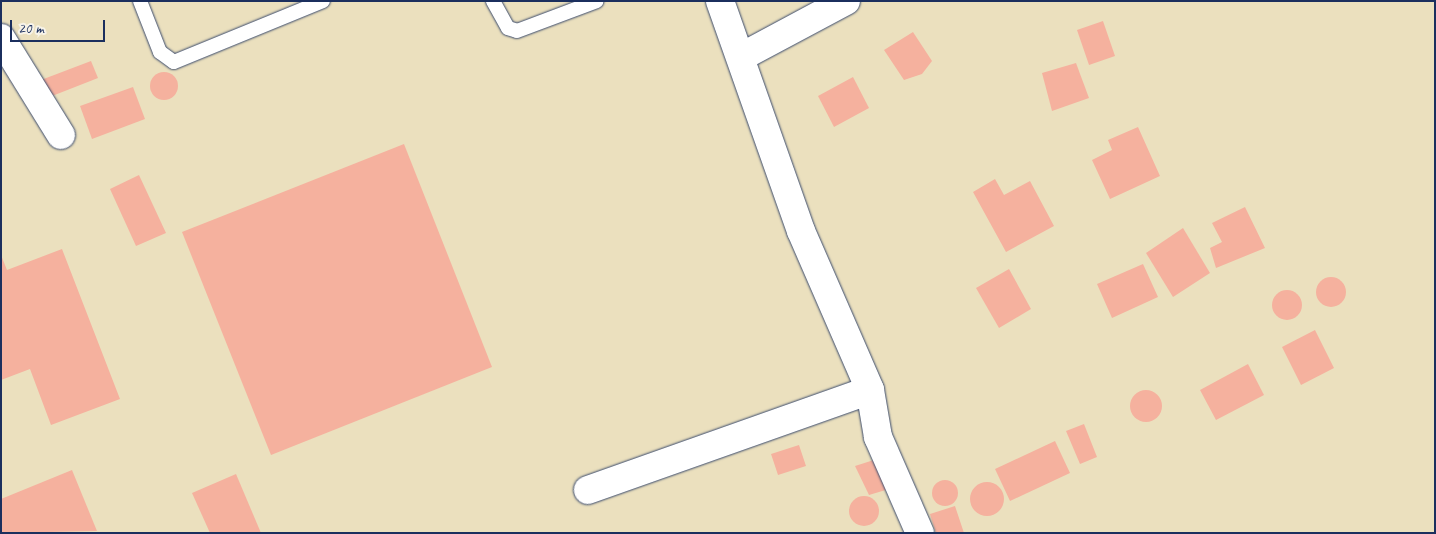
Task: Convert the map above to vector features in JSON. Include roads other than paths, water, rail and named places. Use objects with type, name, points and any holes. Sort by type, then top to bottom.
[{"type":"street","points":[[720,1],[801,231],[870,390],[878,437],[920,533]]},
{"type":"street","points":[[741,57],[846,1]]},
{"type":"street","points":[[1,38],[62,135]]},
{"type":"street","points":[[588,490],[870,390]]},
{"type":"lane","points":[[140,1],[160,52],[174,62],[323,1]]},
{"type":"lane","points":[[493,1],[508,28],[517,31],[597,1]]}]
